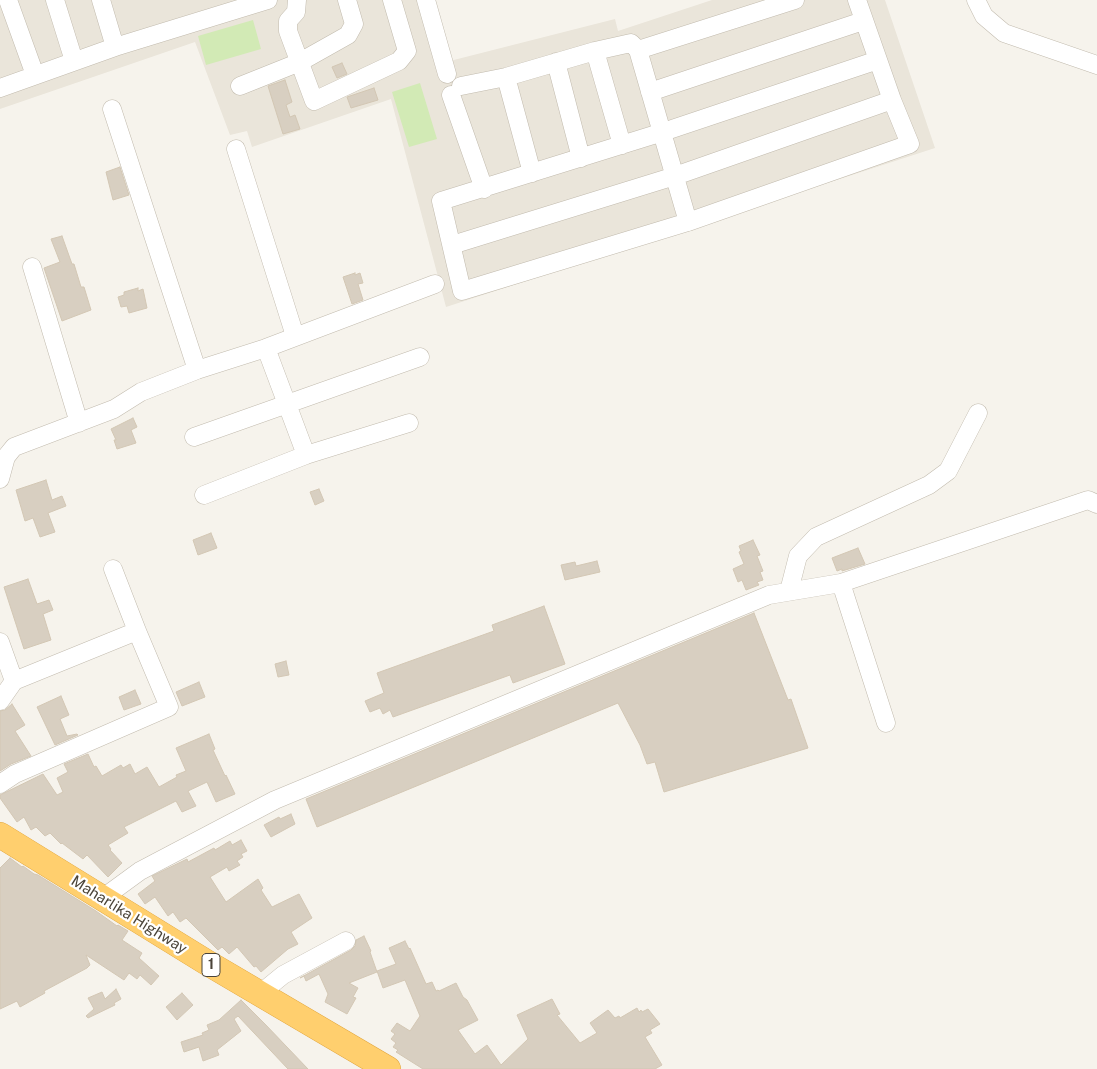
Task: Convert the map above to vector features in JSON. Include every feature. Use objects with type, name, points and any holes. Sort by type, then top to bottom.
[{"type":"highway","name":"Maharlika Highway","points":[[0,835],[206,962],[388,1069]]},
{"type":"street","points":[[8,0],[35,75]]},
{"type":"street","points":[[55,0],[74,61]]},
{"type":"street","points":[[101,0],[115,47]]},
{"type":"street","points":[[0,88],[115,47],[268,0]]},
{"type":"street","points":[[297,0],[296,12],[288,21],[288,31],[314,101],[400,61],[407,51],[392,0]]},
{"type":"street","points":[[240,86],[300,62],[348,35],[354,24],[347,0]]},
{"type":"street","points":[[426,0],[447,74],[441,79],[440,86],[444,92],[456,91],[595,51],[631,43],[638,50],[688,222]]},
{"type":"street","points":[[638,50],[795,0]]},
{"type":"street","points":[[857,0],[863,21],[878,60],[892,100],[910,144],[688,222],[462,291],[440,201],[484,189],[663,132],[878,60]]},
{"type":"street","points":[[976,0],[984,16],[1004,33],[1097,65]]},
{"type":"street","points":[[650,92],[863,21]]},
{"type":"street","points":[[595,51],[622,145]]},
{"type":"street","points":[[556,62],[581,158]]},
{"type":"street","points":[[506,77],[532,173]]},
{"type":"street","points":[[456,91],[484,189]]},
{"type":"street","points":[[452,245],[675,176],[892,100]]},
{"type":"street","points":[[112,109],[197,370]]},
{"type":"street","points":[[236,148],[295,336]]},
{"type":"street","points":[[32,267],[79,423]]},
{"type":"street","points":[[0,479],[6,457],[14,447],[114,409],[141,392],[197,370],[266,348],[434,284]]},
{"type":"street","points":[[266,348],[306,455]]},
{"type":"street","points":[[194,436],[420,357]]},
{"type":"street","points":[[789,591],[798,556],[816,537],[929,485],[948,471],[978,413]]},
{"type":"street","points":[[204,495],[306,455],[409,423]]},
{"type":"street","points":[[102,898],[140,871],[275,800],[769,595],[841,582],[1088,500],[1097,504]]},
{"type":"street","points":[[0,784],[15,774],[169,707],[113,569]]},
{"type":"street","points":[[841,582],[886,723]]},
{"type":"street","points":[[0,701],[14,681],[137,630]]},
{"type":"street","points":[[0,642],[14,681]]},
{"type":"street","points":[[261,994],[283,975],[346,941]]},
{"type":"shaded area","points":[[0,0],[418,0],[438,64],[615,19],[618,31],[712,0],[885,0],[935,148],[446,307],[391,99],[252,147],[247,131],[230,135],[195,42],[0,109]]},
{"type":"green space","points":[[253,20],[261,49],[206,65],[198,36]]},
{"type":"green space","points":[[420,83],[437,139],[409,147],[392,92]]},
{"type":"building","points":[[342,63],[347,74],[337,78],[332,67]]},
{"type":"building","points":[[285,80],[292,102],[286,105],[290,117],[295,115],[300,129],[283,134],[268,86]]},
{"type":"building","points":[[374,88],[378,100],[351,108],[347,97]]},
{"type":"building","points":[[120,167],[129,195],[113,200],[106,172]]},
{"type":"building","points":[[62,236],[81,287],[84,287],[91,310],[62,321],[44,268],[60,262],[51,239]]},
{"type":"building","points":[[355,273],[355,275],[360,273],[363,283],[358,284],[363,300],[352,304],[343,277]]},
{"type":"building","points":[[138,288],[138,291],[143,289],[147,308],[129,313],[127,306],[121,307],[118,297],[124,295],[124,292]]},
{"type":"building","points":[[133,418],[137,427],[131,430],[136,443],[117,449],[114,440],[116,440],[111,429]]},
{"type":"building","points":[[46,480],[52,500],[62,496],[66,506],[48,513],[55,532],[40,537],[33,518],[25,521],[16,490]]},
{"type":"building","points":[[319,489],[324,501],[315,505],[310,492]]},
{"type":"building","points":[[211,533],[217,548],[198,555],[193,540]]},
{"type":"building","points":[[753,540],[760,555],[757,556],[763,571],[760,572],[763,580],[757,582],[759,585],[746,590],[742,580],[738,582],[733,569],[744,564],[739,552],[741,551],[739,546]]},
{"type":"building","points":[[858,548],[865,564],[837,571],[832,558]]},
{"type":"building","points":[[597,561],[600,572],[565,580],[561,565],[575,562],[576,566]]},
{"type":"building","points":[[28,579],[37,604],[49,600],[53,610],[43,614],[51,640],[24,649],[4,587]]},
{"type":"building","points":[[544,606],[565,664],[513,683],[510,675],[393,717],[390,710],[383,714],[380,708],[370,712],[365,701],[384,693],[377,673],[494,631],[492,625]]},
{"type":"building","points":[[754,613],[788,700],[791,699],[808,748],[664,792],[655,762],[647,764],[640,745],[618,703],[317,827],[306,799]]},
{"type":"building","points":[[286,661],[289,675],[278,677],[275,664]]},
{"type":"building","points":[[199,682],[205,697],[182,706],[176,692]]},
{"type":"building","points":[[135,690],[141,704],[124,710],[119,697]]},
{"type":"building","points":[[61,696],[69,715],[60,719],[67,736],[78,735],[55,745],[37,707]]},
{"type":"building","points":[[12,704],[25,725],[15,731],[31,756],[11,764],[0,771],[0,711],[5,710]]},
{"type":"building","points":[[209,734],[215,749],[213,750],[235,794],[216,802],[207,782],[188,791],[196,806],[182,812],[176,801],[124,827],[128,833],[108,845],[122,863],[108,877],[87,855],[83,859],[61,844],[50,833],[45,836],[36,827],[31,830],[24,817],[17,822],[0,798],[0,795],[43,774],[57,795],[63,792],[57,778],[68,772],[64,764],[88,754],[94,767],[96,766],[102,776],[121,765],[123,768],[130,764],[135,774],[147,767],[159,787],[177,777],[176,775],[186,771],[176,748]]},
{"type":"building","points":[[291,814],[295,824],[271,837],[264,825],[279,817],[280,819]]},
{"type":"building","points":[[241,840],[247,851],[241,854],[243,857],[237,861],[240,865],[229,871],[227,867],[210,877],[226,902],[258,879],[263,888],[261,890],[272,907],[299,894],[312,918],[291,932],[298,944],[288,949],[261,972],[256,966],[254,967],[237,947],[229,954],[222,947],[218,950],[186,918],[180,922],[173,912],[168,916],[155,897],[145,904],[138,894],[155,881],[152,876],[187,859],[188,862],[214,848],[215,850],[230,841],[232,845]]},
{"type":"building","points":[[10,858],[117,926],[128,931],[122,940],[142,953],[139,958],[159,976],[151,985],[140,975],[137,979],[129,973],[124,980],[86,955],[90,965],[87,968],[44,991],[45,993],[20,1007],[17,1001],[0,1009],[0,868]]},
{"type":"building","points":[[364,936],[377,972],[349,983],[358,988],[353,997],[356,998],[347,1014],[325,1002],[328,994],[319,974],[306,981],[304,976],[300,978],[351,950],[355,946],[356,940]]},
{"type":"building","points":[[405,941],[426,984],[432,982],[436,991],[439,991],[456,983],[463,997],[467,1000],[478,1020],[458,1030],[475,1054],[487,1045],[501,1065],[528,1039],[517,1015],[552,999],[560,1014],[557,1015],[580,1043],[597,1033],[590,1023],[608,1010],[615,1018],[619,1016],[620,1018],[637,1008],[639,1012],[648,1009],[660,1024],[650,1030],[652,1033],[645,1037],[662,1065],[655,1069],[423,1069],[396,1052],[398,1050],[393,1047],[396,1043],[391,1039],[395,1034],[391,1031],[397,1023],[410,1031],[420,1016],[405,980],[383,988],[377,971],[396,964],[389,948]]},
{"type":"building","points":[[116,989],[121,999],[114,1003],[115,1005],[88,1018],[86,1016],[94,1009],[88,998],[102,992],[105,999]]},
{"type":"building","points":[[182,993],[193,1005],[177,1020],[166,1007]]},
{"type":"building","points":[[241,1000],[308,1069],[288,1069],[238,1016],[234,1019],[241,1031],[217,1050],[219,1055],[203,1061],[199,1047],[184,1052],[181,1042],[203,1035],[202,1033],[209,1030],[207,1025],[219,1020]]}]
